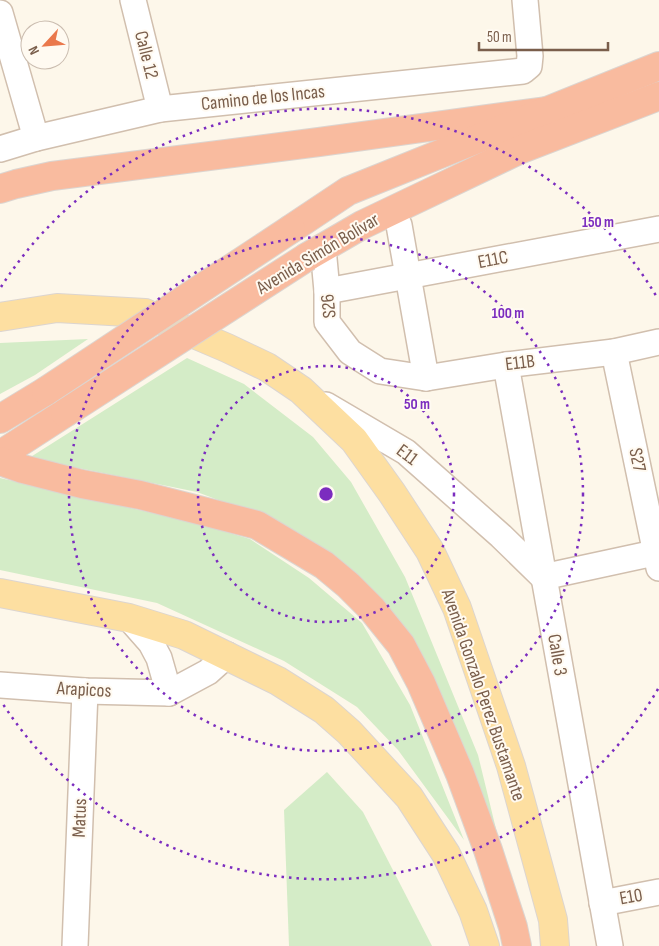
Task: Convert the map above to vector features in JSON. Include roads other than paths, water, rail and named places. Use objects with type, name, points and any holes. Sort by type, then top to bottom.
[{"type":"highway","name":"Avenida Simón Bolívar","points":[[0,419],[46,391],[348,191],[659,66]]},
{"type":"highway","name":"Avenida Simón Bolívar","points":[[8,462],[65,413],[362,225],[519,150],[659,96]]},
{"type":"highway","points":[[0,189],[52,176],[319,142],[546,110]]},
{"type":"highway","points":[[8,462],[82,484],[140,495],[257,525],[324,565],[348,586],[372,609],[401,645],[420,683],[460,774],[485,842],[513,927],[517,946]]},
{"type":"main road","name":"Avenida Gonzalo Perez Bustamante","points":[[0,317],[57,308],[145,313],[267,367],[301,390],[354,440],[392,492],[430,551],[457,608],[510,766],[553,920],[555,946]]},
{"type":"main road","points":[[0,593],[129,618],[184,635],[278,681],[324,710],[349,732],[409,797],[446,854],[473,910],[485,946]]},
{"type":"street","name":"Calle 12","points":[[133,0],[160,109]]},
{"type":"street","name":"Camino de los Incas","points":[[0,149],[36,138],[160,109],[523,71],[528,66],[530,56],[525,0]]},
{"type":"street","points":[[0,13],[36,138]]},
{"type":"street","points":[[399,225],[426,378]]},
{"type":"street","name":"E11C","points":[[327,291],[659,229]]},
{"type":"street","name":"S26","points":[[315,253],[327,291],[327,322],[350,352],[380,370]]},
{"type":"street","name":"E11B","points":[[380,370],[426,378],[506,365],[614,352],[659,342]]},
{"type":"street","name":"S27","points":[[614,352],[658,557]]},
{"type":"street","name":"Calle 3","points":[[506,365],[610,946]]},
{"type":"street","name":"E11","points":[[301,390],[406,452],[501,536],[543,577]]},
{"type":"street","points":[[501,536],[513,540],[527,541],[537,536]]},
{"type":"street","points":[[543,577],[658,557]]},
{"type":"street","points":[[129,618],[151,643],[159,658],[169,693]]},
{"type":"street","name":"Arapicos","points":[[0,685],[85,691],[169,693],[208,672],[227,656]]},
{"type":"street","name":"Matus","points":[[75,946],[85,691]]},
{"type":"street","name":"E10","points":[[602,903],[659,892]]}]
